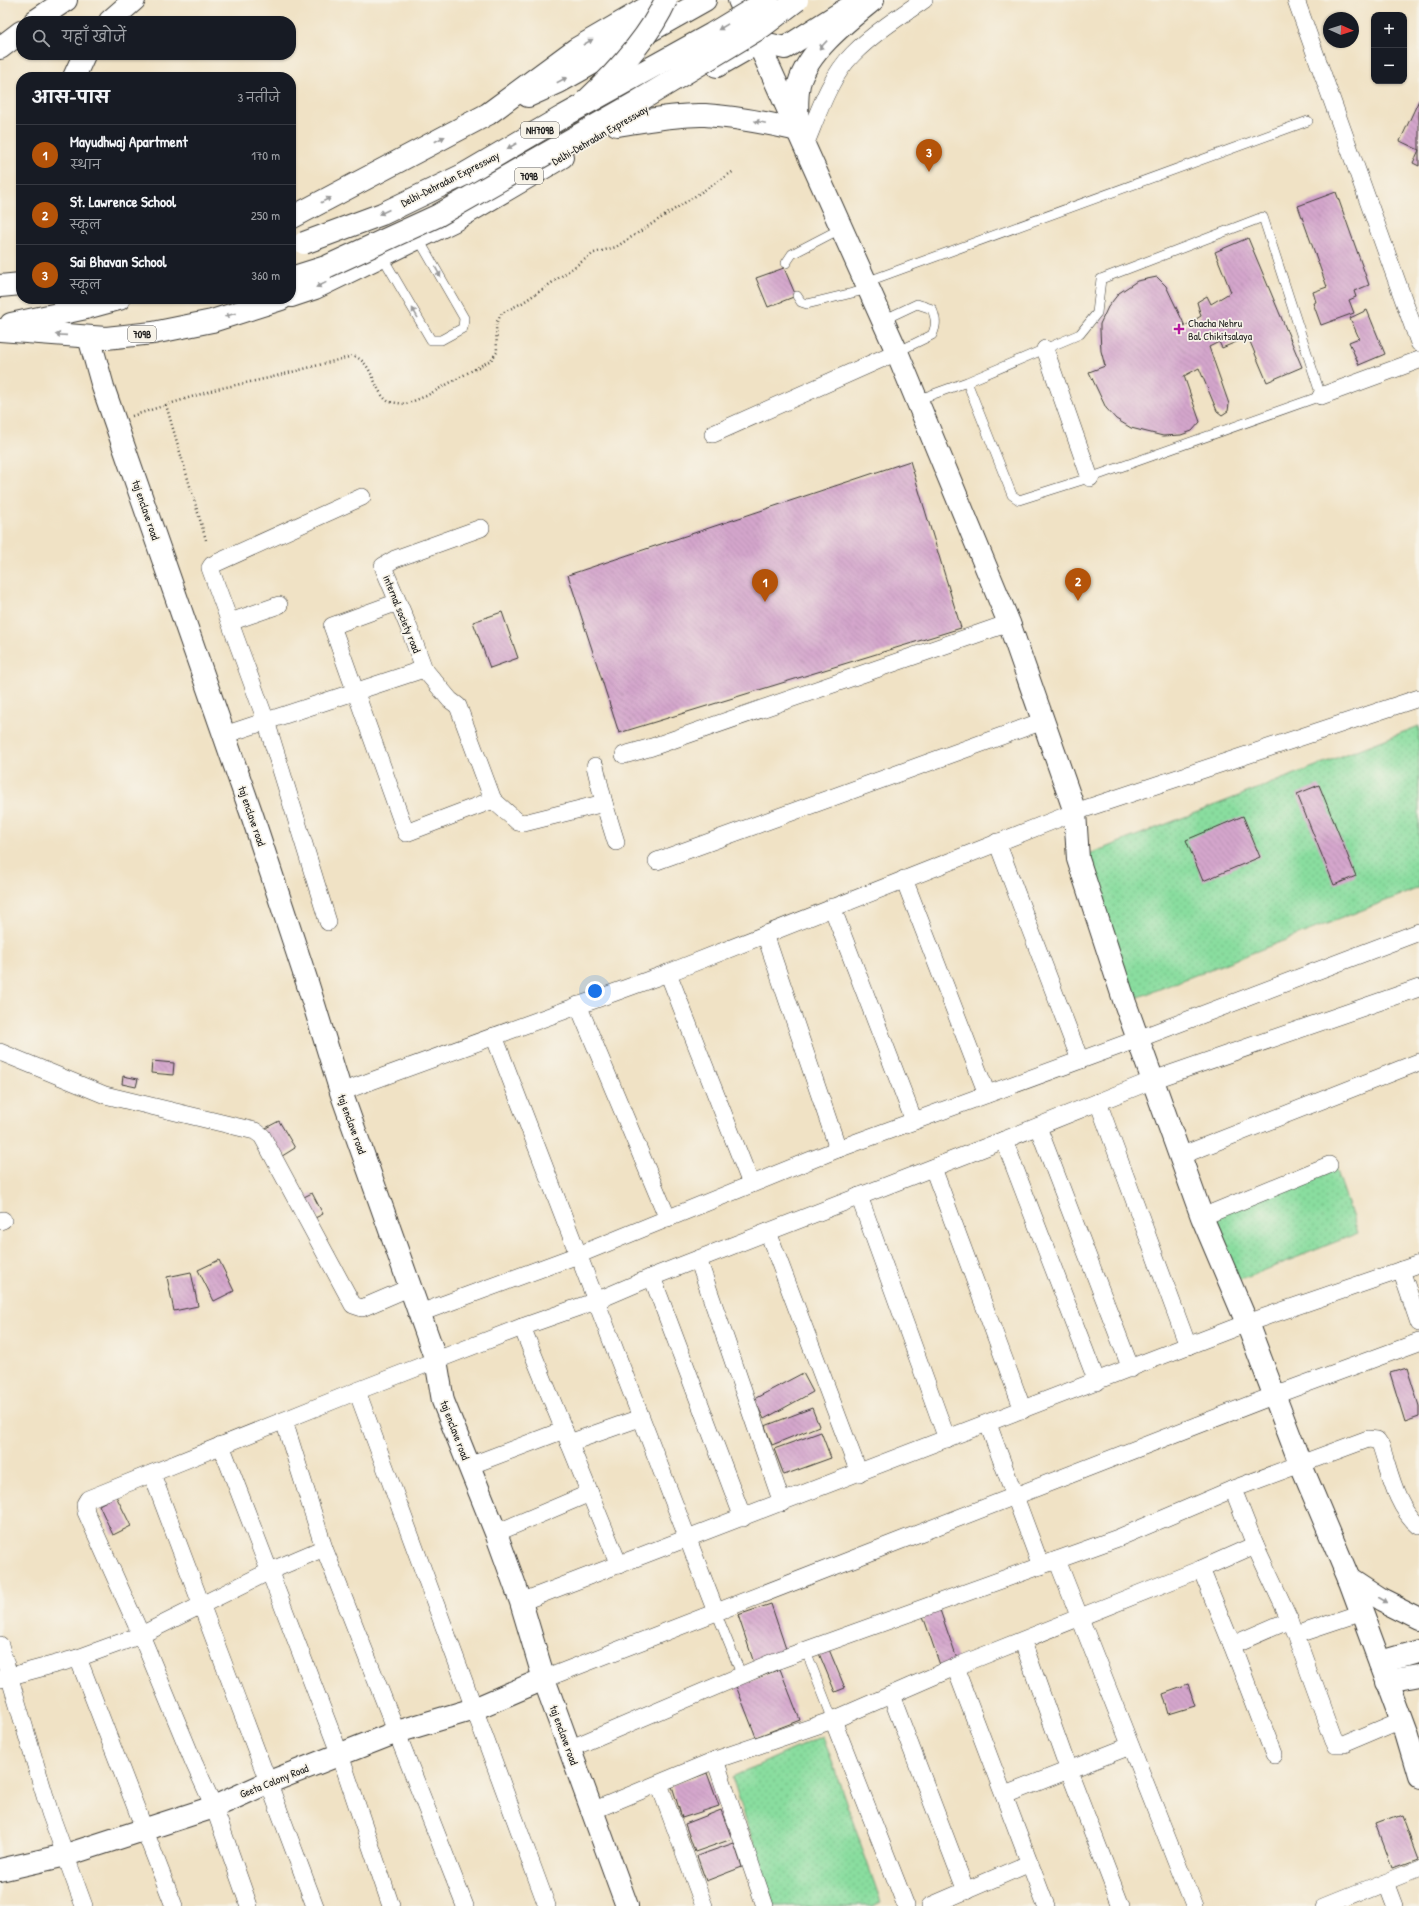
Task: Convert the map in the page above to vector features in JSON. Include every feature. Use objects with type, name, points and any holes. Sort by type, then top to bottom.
[{"type":"main road","points":[[42,16],[66,0]]},
{"type":"main road","points":[[116,16],[134,0]]},
{"type":"main road","points":[[488,114],[576,49],[660,0]]},
{"type":"main road","points":[[578,108],[599,89],[635,47],[666,0]]},
{"type":"main road","points":[[296,215],[488,114],[560,82],[705,0]]},
{"type":"main road","points":[[739,0],[897,352],[1009,623],[1075,812],[1078,859],[1138,1039],[1202,1217],[1247,1323],[1300,1463],[1349,1579],[1383,1671],[1409,1725],[1419,1778]]},
{"type":"main road","name":"Delhi-Dehradun Expressway","points":[[298,245],[382,214],[463,174],[712,34],[768,0]]},
{"type":"main road","points":[[296,276],[326,267],[437,216],[637,102],[764,26],[797,0]]},
{"type":"main road","points":[[759,42],[785,48],[861,0]]},
{"type":"main road","points":[[802,138],[797,102],[800,83],[813,56],[842,25],[873,0]]},
{"type":"main road","points":[[0,48],[16,36]]},
{"type":"main road","name":"Delhi–Dehradun Expressway","points":[[296,294],[315,288],[453,221],[759,42]]},
{"type":"main road","points":[[76,72],[82,60]]},
{"type":"main road","points":[[617,125],[660,118],[703,115],[748,119],[802,138]]},
{"type":"main road","points":[[0,286],[16,284]]},
{"type":"main road","points":[[0,326],[101,304]]},
{"type":"main road","name":"709B","points":[[0,330],[106,338],[172,329],[212,321],[265,304]]},
{"type":"main road","name":"taj enclave road","points":[[89,337],[115,421],[305,975],[341,1092],[436,1360],[443,1401],[496,1533],[521,1602],[544,1679],[627,1906]]},
{"type":"main road","points":[[1349,1579],[1381,1600],[1419,1619]]},
{"type":"main road","points":[[1383,1671],[1419,1651]]},
{"type":"main road","points":[[1383,1671],[1419,1675]]},
{"type":"main road","name":"Geeta Colony Road","points":[[0,1870],[66,1855],[214,1807],[267,1783],[397,1732],[474,1710],[544,1679]]},
{"type":"street","points":[[802,138],[837,75],[852,54],[882,29],[924,0]]},
{"type":"street","points":[[1296,0],[1419,343]]},
{"type":"street","points":[[1045,349],[1090,478]]},
{"type":"street","points":[[713,434],[897,352]]},
{"type":"street","points":[[1321,396],[1419,360]]},
{"type":"street","points":[[328,922],[266,721],[210,570],[212,565],[362,497]]},
{"type":"street","name":"internal society road","points":[[481,528],[395,559],[383,566],[424,670],[450,700],[458,706],[493,800]]},
{"type":"street","points":[[398,602],[332,626],[406,833],[493,800],[518,822],[524,823],[604,803]]},
{"type":"street","points":[[230,622],[279,605]]},
{"type":"street","points":[[624,755],[652,747],[1009,623]]},
{"type":"street","points":[[224,736],[356,691],[424,670]]},
{"type":"street","points":[[341,1092],[668,973],[1075,812],[1419,698]]},
{"type":"street","points":[[657,861],[1046,728]]},
{"type":"street","points":[[595,766],[616,842]]},
{"type":"street","points":[[997,842],[1080,1060]]},
{"type":"street","points":[[904,879],[987,1094]]},
{"type":"street","points":[[832,908],[914,1121]]},
{"type":"street","points":[[420,1313],[578,1255],[838,1149],[1138,1039],[1419,932]]},
{"type":"street","points":[[765,934],[838,1149]]},
{"type":"street","points":[[668,973],[751,1184]]},
{"type":"street","points":[[248,1906],[214,1807],[194,1763],[141,1635],[86,1512],[85,1504],[92,1496],[152,1474],[221,1445],[436,1360],[522,1327],[596,1301],[652,1277],[1038,1127],[1153,1080],[1419,988]]},
{"type":"street","points":[[578,1005],[668,1219]]},
{"type":"street","points":[[494,1036],[716,1612]]},
{"type":"street","points":[[0,1052],[105,1095],[255,1131],[262,1136],[353,1305],[362,1308],[411,1287]]},
{"type":"street","points":[[1180,1156],[1419,1062]]},
{"type":"street","points":[[1098,1102],[1188,1346]]},
{"type":"street","points":[[1038,1127],[1131,1368]]},
{"type":"street","points":[[1004,1140],[1097,1382]]},
{"type":"street","points":[[1202,1217],[1329,1165]]},
{"type":"street","points":[[933,1168],[1023,1410]]},
{"type":"street","points":[[859,1196],[947,1440]]},
{"type":"street","points":[[768,1232],[859,1473]]},
{"type":"street","points":[[698,1259],[782,1503]]},
{"type":"street","points":[[521,1602],[947,1440],[1247,1323],[1419,1264]]},
{"type":"street","points":[[1401,1270],[1419,1323]]},
{"type":"street","points":[[652,1277],[743,1518]]},
{"type":"street","points":[[522,1327],[619,1565]]},
{"type":"street","points":[[544,1679],[1275,1395],[1419,1342]]},
{"type":"street","points":[[357,1391],[474,1710],[542,1905]]},
{"type":"street","points":[[469,1466],[567,1437],[640,1418]]},
{"type":"street","points":[[284,1421],[324,1548],[465,1906]]},
{"type":"street","points":[[988,1424],[1041,1566]]},
{"type":"street","points":[[569,1749],[742,1676],[806,1651],[1118,1538],[1234,1489],[1300,1463],[1368,1439],[1377,1440],[1381,1446],[1401,1505],[1412,1520],[1419,1526]]},
{"type":"street","points":[[221,1445],[340,1755],[391,1906]]},
{"type":"street","points":[[152,1474],[267,1783],[315,1906]]},
{"type":"street","points":[[1234,1489],[1255,1545],[1293,1627],[1336,1746],[1343,1746],[1409,1725]]},
{"type":"street","points":[[496,1533],[590,1493]]},
{"type":"street","points":[[592,1811],[715,1760],[833,1720],[955,1667],[1023,1642],[1201,1569],[1255,1545]]},
{"type":"street","points":[[4,1679],[78,1658],[141,1635],[200,1604],[270,1571],[324,1548]]},
{"type":"street","points":[[1057,1560],[1194,1906]]},
{"type":"street","points":[[1201,1569],[1274,1755]]},
{"type":"street","points":[[1232,1645],[1293,1627],[1362,1613]]},
{"type":"street","points":[[1023,1642],[1069,1771],[1121,1906]]},
{"type":"street","points":[[0,1645],[4,1679],[84,1906]]},
{"type":"street","points":[[78,1658],[174,1906]]},
{"type":"street","points":[[955,1667],[1046,1906]]},
{"type":"street","points":[[891,1695],[966,1891]]},
{"type":"street","points":[[833,1720],[906,1906]]},
{"type":"street","points":[[1005,1795],[1130,1746]]},
{"type":"street","points":[[715,1760],[765,1906]]},
{"type":"street","points":[[659,1784],[704,1906]]},
{"type":"street","points":[[930,1906],[1030,1863]]},
{"type":"street","points":[[1325,1906],[1419,1868]]},
{"type":"street","points":[[1385,1882],[1394,1906]]},
{"type":"lane","points":[[797,296],[801,302],[807,304],[868,286],[1308,121]]},
{"type":"lane","points":[[917,400],[967,382],[1080,334],[1097,313],[1101,279],[1263,217],[1321,396],[1090,478],[1019,500],[1012,495],[967,382]]},
{"type":"lane","points":[[786,263],[792,254],[842,228]]},
{"type":"lane","points":[[382,256],[431,340],[442,340],[463,328],[464,318],[418,238]]},
{"type":"lane","points":[[883,320],[917,304],[932,309],[936,319],[932,335],[897,352]]},
{"type":"lane","points":[[716,1612],[742,1676]]},
{"type":"lane","points":[[806,1651],[833,1720]]},
{"type":"path","points":[[115,421],[217,389],[269,378],[353,356],[364,363],[382,396],[389,402],[406,404],[426,396],[484,364],[495,356],[498,343],[496,323],[502,313],[527,300],[594,253],[616,247],[734,171]]},
{"type":"path","points":[[166,405],[206,540]]},
{"type":"green space","points":[[1419,726],[1419,888],[1126,1002],[1079,858]]},
{"type":"green space","points":[[1335,1165],[1358,1233],[1235,1282],[1210,1214]]},
{"type":"green space","points":[[823,1736],[881,1902],[873,1906],[774,1906],[732,1777]]},
{"type":"building","points":[[1419,100],[1419,150],[1400,141]]},
{"type":"building","points":[[1419,150],[1419,166],[1413,163]]},
{"type":"building","points":[[1336,192],[1369,285],[1354,291],[1356,297],[1349,300],[1354,313],[1321,325],[1313,303],[1316,302],[1313,292],[1327,287],[1298,206]]},
{"type":"building","points":[[1248,238],[1302,367],[1267,382],[1248,337],[1222,348],[1219,342],[1209,347],[1229,404],[1228,411],[1222,415],[1217,411],[1199,368],[1184,376],[1200,422],[1192,431],[1181,435],[1163,436],[1131,428],[1116,419],[1106,408],[1089,372],[1105,366],[1101,351],[1100,324],[1108,307],[1119,293],[1137,281],[1157,277],[1166,286],[1185,326],[1201,316],[1197,302],[1207,296],[1211,304],[1231,292],[1215,252]]},
{"type":"building","points":[[784,268],[796,296],[768,307],[756,278]]},
{"type":"building","points":[[1367,310],[1385,354],[1359,365],[1349,342],[1359,338],[1350,318]]},
{"type":"building","points":[[910,461],[961,628],[619,733],[568,575]]},
{"type":"building","points":[[502,612],[518,658],[490,668],[473,622]]},
{"type":"building","points":[[1319,785],[1356,876],[1334,885],[1297,794]]},
{"type":"building","points":[[1243,816],[1260,857],[1203,881],[1186,840]]},
{"type":"building","points":[[152,1061],[174,1063],[173,1075],[151,1073]]},
{"type":"building","points":[[123,1076],[138,1079],[136,1087],[122,1084]]},
{"type":"building","points":[[279,1121],[295,1148],[279,1158],[262,1130]]},
{"type":"building","points":[[312,1193],[323,1214],[309,1221],[298,1200]]},
{"type":"building","points":[[219,1260],[234,1291],[214,1301],[198,1270]]},
{"type":"building","points":[[191,1272],[198,1306],[174,1311],[167,1277]]},
{"type":"building","points":[[1407,1368],[1419,1406],[1419,1417],[1405,1422],[1390,1373]]},
{"type":"building","points":[[803,1373],[813,1392],[764,1419],[754,1399]]},
{"type":"building","points":[[812,1408],[819,1426],[772,1445],[765,1426]]},
{"type":"building","points":[[821,1432],[831,1458],[784,1475],[774,1449]]},
{"type":"building","points":[[116,1496],[131,1526],[113,1535],[99,1505]]},
{"type":"building","points":[[771,1604],[787,1652],[754,1663],[738,1615]]},
{"type":"building","points":[[940,1610],[958,1662],[941,1668],[923,1616]]},
{"type":"building","points":[[828,1647],[845,1688],[835,1692],[818,1651]]},
{"type":"building","points":[[780,1669],[800,1720],[756,1737],[736,1686]]},
{"type":"building","points":[[1188,1685],[1195,1706],[1169,1714],[1163,1694]]},
{"type":"building","points":[[707,1773],[719,1806],[682,1818],[672,1786]]},
{"type":"building","points":[[721,1810],[732,1839],[695,1852],[685,1824]]},
{"type":"building","points":[[1401,1815],[1417,1858],[1393,1867],[1377,1824]]},
{"type":"building","points":[[734,1843],[742,1867],[706,1881],[697,1856]]},
{"type":"place","name":"Sai Bhavan School","points":[[929,172]]},
{"type":"place","name":"Chacha Nehru Bal Chikitsalaya","points":[[1179,329]]},
{"type":"place","name":"St. Lawrence School","points":[[1078,601]]},
{"type":"place","name":"Mayudhwaj Apartment","points":[[765,602]]}]
